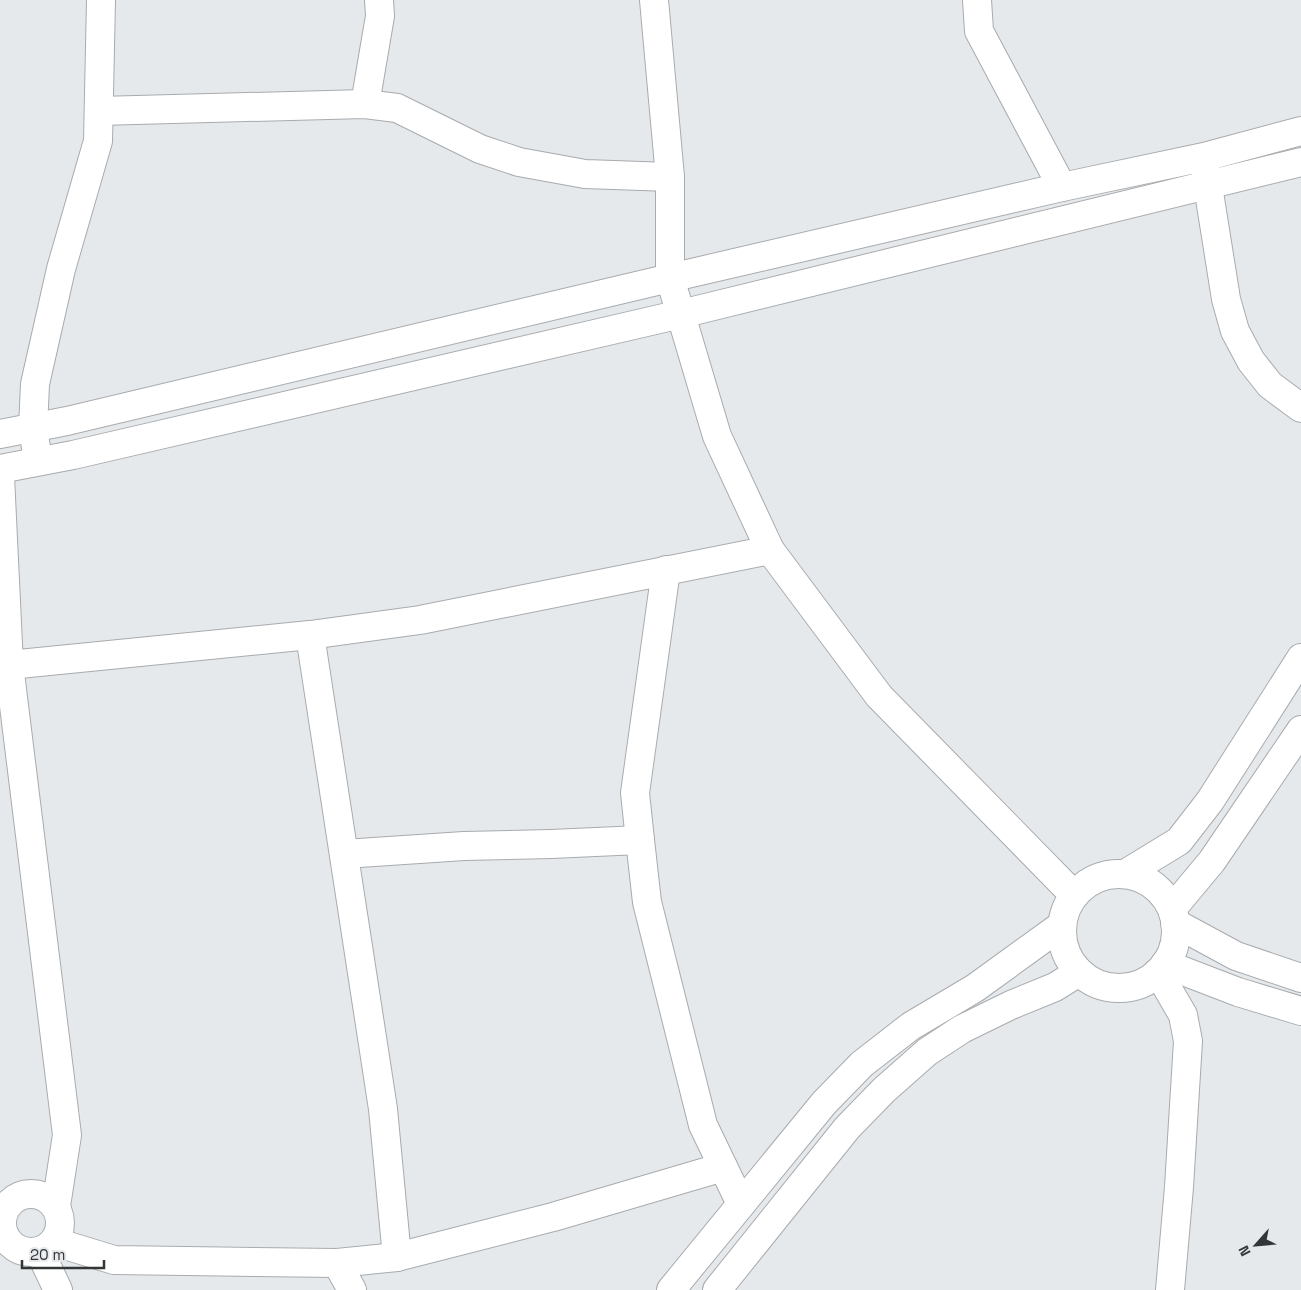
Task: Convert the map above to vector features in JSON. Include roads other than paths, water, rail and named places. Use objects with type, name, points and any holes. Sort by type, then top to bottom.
[{"type":"street","points":[[38,461],[33,428],[35,384],[61,269],[98,141],[101,0]]},
{"type":"street","points":[[365,104],[380,16],[380,0]]},
{"type":"street","points":[[654,0],[670,177],[670,278],[717,436],[770,550],[879,696],[1074,895]]},
{"type":"street","points":[[978,0],[979,31],[1062,187]]},
{"type":"street","points":[[99,111],[365,104],[398,108],[480,149],[519,162],[585,174],[670,177]]},
{"type":"street","points":[[0,434],[33,428],[1062,187],[1204,156],[1301,131]]},
{"type":"street","points":[[1204,156],[1226,299],[1235,331],[1251,361],[1270,385],[1301,408]]},
{"type":"street","points":[[0,469],[83,452],[681,314],[1301,162]]},
{"type":"street","points":[[370,349],[377,384]]},
{"type":"street","points":[[0,476],[9,666],[66,1135],[56,1206],[62,1224],[47,1247],[58,1290]]},
{"type":"street","points":[[9,666],[310,635],[420,620],[770,550]]},
{"type":"street","points":[[666,570],[635,793],[640,840],[648,902],[703,1126],[741,1204]]},
{"type":"street","points":[[310,635],[383,1109],[397,1257]]},
{"type":"street","points":[[1125,874],[1179,841],[1210,801],[1301,658]]},
{"type":"street","points":[[1173,916],[1301,730]]},
{"type":"street","points":[[344,854],[464,846],[640,840]]},
{"type":"street","points":[[1110,874],[1125,874],[1144,879],[1160,892],[1173,916],[1176,938],[1172,952],[1162,968],[1144,982],[1128,988],[1110,987],[1094,982],[1080,972],[1068,959],[1062,942],[1062,925],[1065,909],[1084,884],[1110,874]]},
{"type":"street","points":[[1173,916],[1236,956],[1301,978]]},
{"type":"street","points":[[671,1290],[824,1102],[862,1064],[911,1026],[975,988],[1062,925]]},
{"type":"street","points":[[1162,968],[1301,1010]]},
{"type":"street","points":[[1162,968],[1184,1016],[1188,1041],[1179,1188],[1170,1290]]},
{"type":"street","points":[[717,1290],[847,1128],[905,1071],[927,1052],[962,1029],[1011,1005],[1055,987],[1080,972]]},
{"type":"street","points":[[56,1206],[42,1195],[23,1194],[4,1200],[1,1222],[6,1240],[21,1251],[47,1247],[114,1260],[337,1263],[397,1257],[552,1217],[723,1167]]},
{"type":"street","points":[[337,1263],[352,1290]]}]
